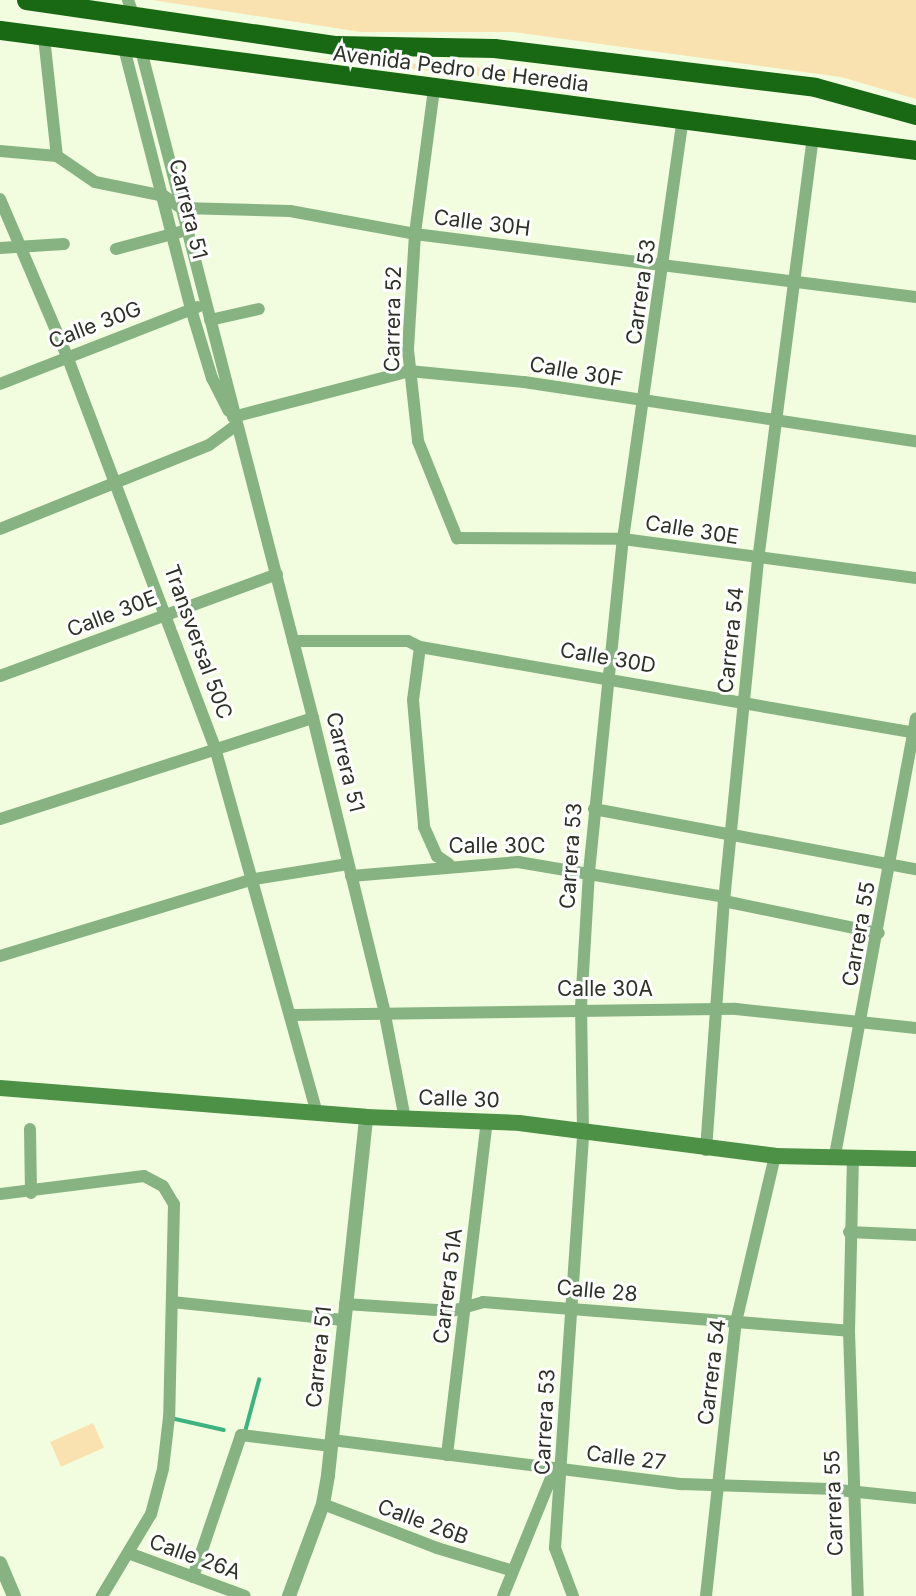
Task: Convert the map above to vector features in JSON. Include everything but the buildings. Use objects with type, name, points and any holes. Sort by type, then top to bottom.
[{"type":"highway","name":"Avenida Pedro de Heredia","points":[[26,0],[131,7],[336,46],[494,48],[815,87],[916,115]]},
{"type":"highway","name":"Avenida Pedro de Heredia","points":[[0,30],[434,89],[916,150]]},
{"type":"main road","name":"Calle 30","points":[[0,1088],[317,1114],[487,1122],[583,1132],[706,1150],[775,1156],[835,1155],[916,1159]]},
{"type":"street","points":[[44,37],[57,156]]},
{"type":"street","name":"Carrera 51","points":[[133,49],[164,196],[210,320],[234,422],[277,574],[384,1010],[405,1119]]},
{"type":"street","name":"Carrera 51","points":[[133,49],[181,208],[179,233],[191,309],[212,378],[234,422]]},
{"type":"street","name":"Carrera 52","points":[[434,89],[415,234],[404,372],[418,441],[438,499],[461,541]]},
{"type":"street","name":"Carrera 53","points":[[573,1596],[555,1548],[583,1132],[581,1007],[589,872],[606,677],[623,538],[665,266],[683,120]]},
{"type":"street","name":"Carrera 54","points":[[706,1150],[724,899],[733,837],[758,560],[813,136]]},
{"type":"street","points":[[0,151],[57,156],[95,182],[164,196],[181,208]]},
{"type":"street","name":"Transversal 50C","points":[[0,199],[67,356],[168,613],[215,748],[292,1015],[317,1114]]},
{"type":"street","name":"Calle 30H","points":[[181,208],[290,211],[415,234],[794,285],[916,297]]},
{"type":"street","points":[[116,248],[179,233]]},
{"type":"street","points":[[0,248],[64,244]]},
{"type":"street","name":"Calle 30G","points":[[0,384],[205,304]]},
{"type":"street","points":[[210,320],[259,309]]},
{"type":"street","name":"Calle 30F","points":[[0,528],[209,445],[234,422],[404,372],[483,376],[775,423],[916,441]]},
{"type":"street","name":"Calle 30E","points":[[461,541],[623,538],[758,560],[916,578]]},
{"type":"street","name":"Calle 30E","points":[[0,676],[277,574]]},
{"type":"street","name":"Calle 30D","points":[[293,641],[366,638],[416,645],[915,733]]},
{"type":"street","points":[[416,645],[413,700],[424,827],[437,856],[449,864]]},
{"type":"street","points":[[0,818],[313,718]]},
{"type":"street","name":"Carrera 55","points":[[835,1155],[879,933],[916,718]]},
{"type":"street","points":[[594,809],[916,869]]},
{"type":"street","name":"Calle 30C","points":[[0,956],[254,879],[349,870],[519,862],[589,872],[879,933]]},
{"type":"street","name":"Calle 30A","points":[[292,1015],[384,1010],[581,1007],[716,1009],[822,1015],[862,1024],[916,1028]]},
{"type":"street","name":"Carrera 51","points":[[289,1596],[323,1504],[366,1117]]},
{"type":"street","name":"Carrera 51A","points":[[447,1455],[487,1122]]},
{"type":"street","points":[[30,1129],[30,1193]]},
{"type":"street","name":"Carrera 54","points":[[706,1596],[736,1322],[775,1156]]},
{"type":"street","name":"Carrera 55","points":[[853,1156],[849,1232],[849,1331],[852,1490],[858,1596]]},
{"type":"street","points":[[0,1194],[30,1193],[127,1176],[157,1181],[175,1209],[163,1469],[154,1508],[131,1554],[102,1596]]},
{"type":"street","points":[[849,1232],[916,1236]]},
{"type":"street","points":[[172,1302],[343,1320]]},
{"type":"street","name":"Calle 28","points":[[345,1304],[452,1311],[483,1302],[849,1331]]},
{"type":"street","name":"Calle 27","points":[[193,1577],[241,1435],[447,1455],[719,1487],[852,1490],[916,1497]]},
{"type":"street","name":"Carrera 53","points":[[503,1596],[559,1468]]},
{"type":"street","name":"Calle 26B","points":[[323,1504],[437,1548],[513,1571]]},
{"type":"street","name":"Calle 26A","points":[[131,1554],[236,1594]]},
{"type":"street","points":[[0,1563],[14,1596]]},
{"type":"shaded area","points":[[152,0],[916,0],[916,99],[841,77],[513,32],[361,32]]},
{"type":"shaded area","points":[[311,58],[510,69],[509,79]]},
{"type":"shaded area","points":[[93,1423],[104,1448],[61,1467],[50,1442]]},
{"type":"waterway","points":[[245,1432],[259,1380]]},
{"type":"waterway","points":[[171,1418],[224,1430]]}]
